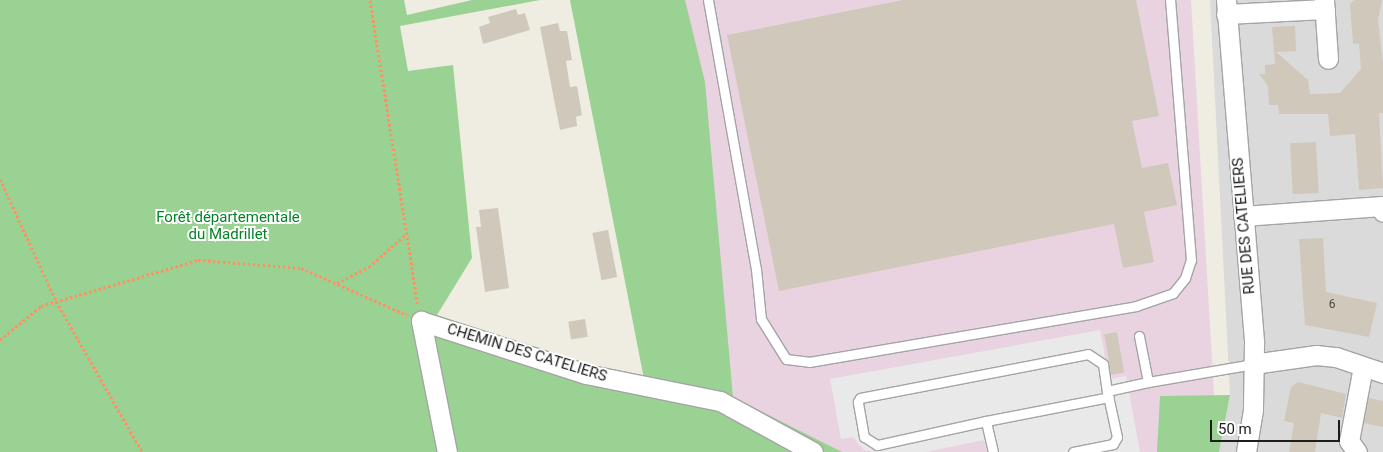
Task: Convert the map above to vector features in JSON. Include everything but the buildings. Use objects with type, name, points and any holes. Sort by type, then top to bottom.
[{"type":"street","points":[[1226,7],[1325,4],[1328,59]]},
{"type":"street","name":"RUE DES CATELIERS","points":[[1226,7],[1253,364],[1254,410],[1246,452]]},
{"type":"street","points":[[1243,216],[1382,206],[1383,212]]},
{"type":"street","name":"CHEMIN DES CATELIERS","points":[[447,452],[421,321],[586,374],[720,401],[813,452]]},
{"type":"street","points":[[1253,364],[1316,355],[1383,373]]},
{"type":"street","points":[[1357,452],[1348,441],[1364,367]]},
{"type":"lane","points":[[708,0],[756,269],[761,319],[786,359],[809,362],[1136,306],[1174,293],[1185,278],[1191,260],[1170,0]]},
{"type":"lane","points":[[1139,336],[1148,382]]},
{"type":"lane","points":[[1073,452],[1113,444],[1117,436],[1108,394],[1102,364],[1088,354],[860,398],[858,402],[864,436],[877,445],[1108,394],[1148,382],[1253,364]]},
{"type":"lane","points":[[986,421],[993,452]]},
{"type":"path","points":[[370,0],[421,321]]},
{"type":"path","points":[[0,179],[56,301],[142,452]]},
{"type":"path","points":[[337,284],[370,267],[407,233]]},
{"type":"path","points":[[0,340],[41,306],[198,260],[301,268],[421,321]]},
{"type":"shaded area","points":[[670,0],[1191,0],[1215,411],[1177,452],[839,452],[731,398]]},
{"type":"shaded area","points":[[1210,0],[1383,0],[1383,452],[1219,452],[1230,395]]},
{"type":"shaded area","points":[[1100,330],[1109,379],[1126,376],[1140,452],[987,452],[984,440],[925,452],[876,452],[864,450],[853,437],[841,439],[830,379]]},
{"type":"green space","name":"Forêt départementale du Madrillet","points":[[0,0],[404,0],[407,15],[472,0],[540,0],[400,26],[408,71],[453,65],[472,258],[437,315],[588,367],[644,379],[570,0],[685,0],[705,82],[733,397],[842,452],[0,452]]},
{"type":"green space","points":[[1230,395],[1219,452],[1157,452],[1160,396]]}]
